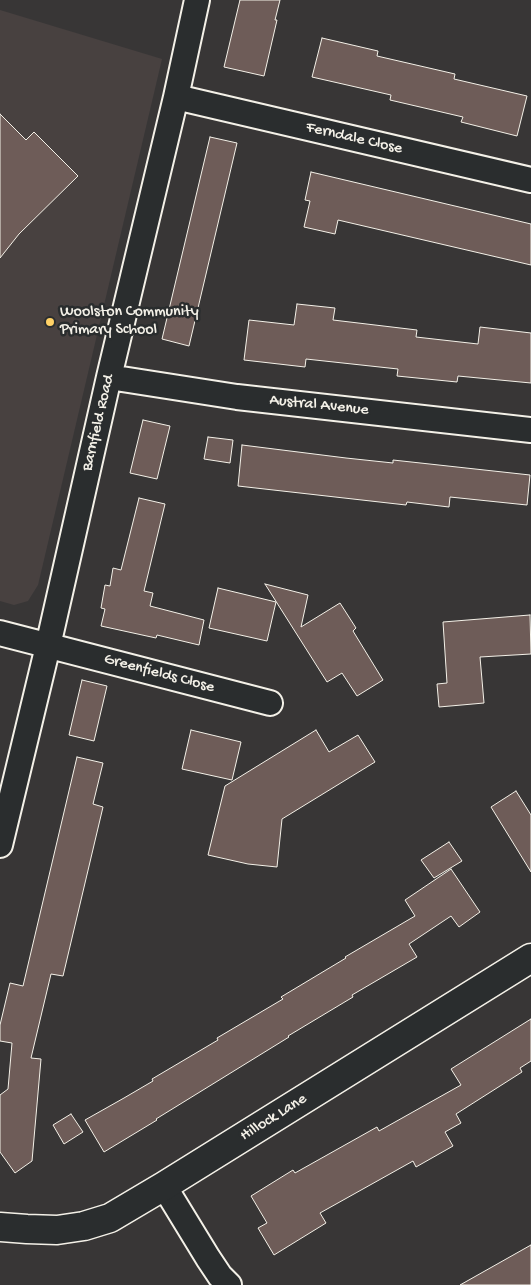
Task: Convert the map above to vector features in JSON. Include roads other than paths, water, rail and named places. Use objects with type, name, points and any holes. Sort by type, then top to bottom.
[{"type":"street","name":"Barnfield Road","points":[[0,845],[176,97],[197,0]]},
{"type":"street","name":"Ferndale Close","points":[[176,97],[531,180]]},
{"type":"street","name":"Austral Avenue","points":[[109,377],[237,397],[531,430]]},
{"type":"street","name":"Greenfields Close","points":[[0,634],[270,703]]},
{"type":"street","name":"Hillock Lane","points":[[0,1226],[57,1230],[84,1226],[110,1218],[531,958]]},
{"type":"street","points":[[164,1186],[208,1258],[220,1276],[229,1285]]},
{"type":"place","name":"Woolston Community Primary School","points":[[50,322]]}]
